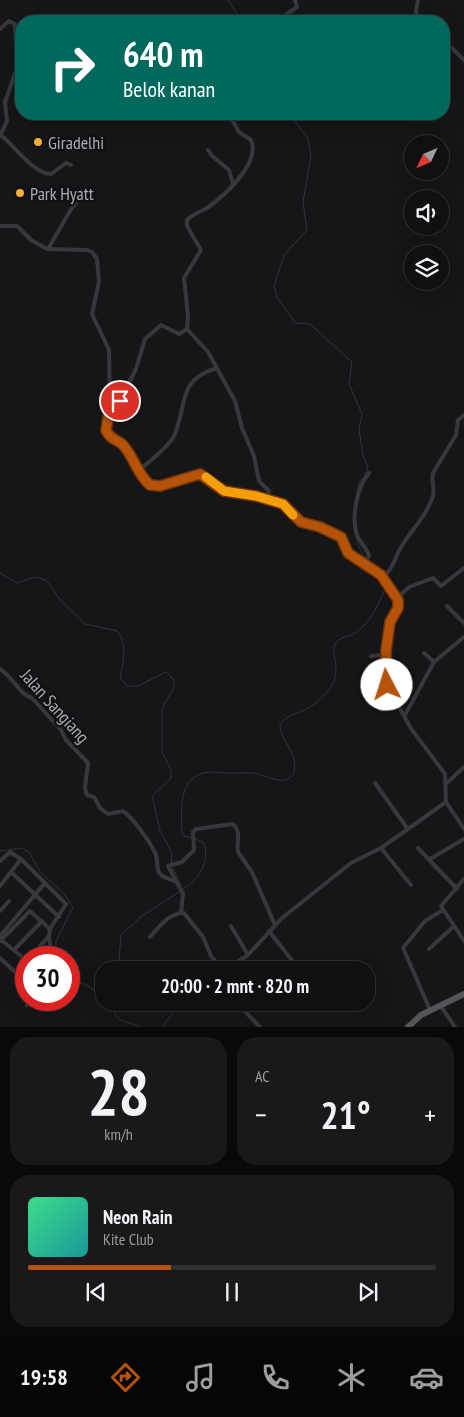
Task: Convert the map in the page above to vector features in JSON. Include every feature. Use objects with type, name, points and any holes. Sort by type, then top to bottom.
[{"type":"main road","points":[[413,1025],[430,1010],[464,994]]},
{"type":"street","points":[[286,15],[297,7],[295,0]]},
{"type":"street","points":[[417,15],[418,0]]},
{"type":"street","points":[[0,29],[9,21],[15,24]]},
{"type":"street","points":[[450,48],[464,60]]},
{"type":"street","points":[[15,74],[5,102],[8,121],[0,135],[28,162],[43,172],[51,174],[66,163],[71,165]]},
{"type":"street","points":[[231,120],[236,129],[251,140],[253,147],[250,163],[233,184],[208,207],[187,220],[187,226],[202,250],[184,278],[188,316],[187,330],[208,352],[236,403],[236,412],[251,445],[259,481],[269,491],[267,498]]},
{"type":"street","points":[[208,150],[212,156],[229,170],[233,184]]},
{"type":"street","points":[[48,249],[70,210],[84,192]]},
{"type":"street","points":[[0,226],[17,226],[31,240],[48,249],[88,250],[97,259],[99,281],[92,314],[108,350],[109,412],[106,425],[107,434],[124,446],[138,471],[152,486],[160,486],[200,474],[224,491],[267,498],[283,504],[301,522],[320,527],[341,537],[348,553],[366,562],[384,577],[388,587],[397,598],[398,605],[390,622],[385,655],[386,680],[417,737],[445,774],[447,783],[446,802],[464,829]]},
{"type":"street","points":[[109,412],[120,401],[136,369],[145,339],[151,332],[161,326],[179,334],[187,330]]},
{"type":"street","points":[[138,471],[151,461],[174,437],[184,396],[190,384],[200,375],[217,368]]},
{"type":"street","points":[[384,577],[391,571],[400,549],[425,514],[434,488],[433,473],[456,435],[458,420],[464,415]]},
{"type":"street","points":[[366,562],[367,550],[358,538],[356,521],[359,489],[369,473]]},
{"type":"street","points":[[397,598],[409,587],[433,578],[442,586],[464,570]]},
{"type":"street","points":[[447,606],[464,623]]},
{"type":"street","points":[[405,715],[434,662],[464,637]]},
{"type":"street","points":[[424,653],[434,662]]},
{"type":"street","points":[[372,656],[385,655]]},
{"type":"street","name":"Jalan Sangiang","points":[[0,669],[7,673],[24,694],[32,698],[60,730],[68,743],[86,761],[88,766],[85,793],[94,797],[100,808],[108,814],[122,811],[128,816],[152,846],[156,856],[158,872],[163,877],[174,882]]},
{"type":"street","points":[[382,710],[397,703]]},
{"type":"street","points":[[447,783],[464,767]]},
{"type":"street","points":[[375,783],[407,828]]},
{"type":"street","points":[[238,961],[248,955],[274,926],[351,863],[381,848],[446,802]]},
{"type":"street","points":[[180,912],[183,894],[174,882],[170,865],[182,862],[194,850],[193,832],[196,829],[234,825],[240,840],[238,852],[252,872],[274,926]]},
{"type":"street","points":[[430,860],[464,839]]},
{"type":"street","points":[[381,848],[411,885]]},
{"type":"street","points":[[418,848],[457,889]]},
{"type":"street","points":[[0,861],[8,852],[21,859],[65,902],[65,908],[50,929],[50,946]]},
{"type":"street","points":[[0,886],[21,859]]},
{"type":"street","points":[[11,872],[59,917]]},
{"type":"street","points":[[464,879],[457,889],[441,903],[442,910],[464,941]]},
{"type":"street","points":[[0,939],[45,883]]},
{"type":"street","points":[[0,911],[8,901]]},
{"type":"street","points":[[430,1010],[403,948],[425,921],[442,910]]},
{"type":"street","points":[[0,939],[30,911],[50,929]]},
{"type":"street","points":[[150,937],[166,920],[180,912]]},
{"type":"street","points":[[180,912],[191,919],[216,961]]},
{"type":"street","points":[[0,939],[14,950],[42,921]]},
{"type":"street","points":[[231,926],[248,955]]},
{"type":"street","points":[[429,949],[454,927]]},
{"type":"street","points":[[269,931],[293,961]]},
{"type":"street","points":[[40,946],[49,936]]},
{"type":"street","points":[[0,958],[15,972]]},
{"type":"street","points":[[440,1005],[455,1027]]},
{"type":"street","points":[[245,1011],[260,1027]]},
{"type":"waterway","points":[[228,0],[238,15]]},
{"type":"waterway","points":[[294,120],[308,138],[311,156],[303,202],[307,230],[284,255],[274,286],[277,297],[295,323],[310,324],[352,362],[349,384],[362,414],[359,429],[363,456],[368,467],[365,476],[359,482],[357,492]]},
{"type":"waterway","points":[[353,523],[364,557],[387,574],[389,577],[388,582]]},
{"type":"waterway","points":[[0,573],[17,583],[35,577],[46,580],[62,602],[85,624],[117,631],[124,647],[120,678],[127,686],[138,686],[166,672],[174,680],[174,688],[164,704],[162,713],[162,752],[171,770],[171,778],[152,796],[160,831],[172,853],[171,863]]},
{"type":"waterway","points":[[192,838],[184,836],[182,833],[181,816],[185,790],[195,777],[209,772],[248,773],[286,780],[293,775],[294,761],[283,737],[280,724],[287,718],[310,707],[328,691],[333,684],[336,671],[335,644],[340,639],[355,633],[363,627],[378,604],[386,586]]},
{"type":"waterway","points":[[183,889],[194,880],[204,863],[204,843],[196,839]]},
{"type":"waterway","points":[[0,851],[22,848],[29,852],[40,872],[64,894],[73,907],[56,941],[56,946]]},
{"type":"waterway","points":[[172,866],[182,889]]},
{"type":"waterway","points":[[120,961],[121,935],[142,916],[179,892]]},
{"type":"waterway","points":[[80,983],[95,990]]},
{"type":"waterway","points":[[114,1011],[120,1020],[140,1027]]},
{"type":"waterway","points":[[162,1027],[174,1011]]},
{"type":"slow traffic","points":[[206,477],[224,491],[256,496],[283,504],[293,515]]},
{"type":"place","name":"Giradelhi","points":[[38,142]]},
{"type":"place","name":"Park Hyatt","points":[[20,193]]},
{"type":"route","points":[[120,401],[109,412],[106,425],[107,434],[124,446],[142,477],[150,485],[160,486],[200,474],[224,491],[256,496],[283,504],[301,522],[320,527],[341,537],[348,553],[381,575],[398,600],[398,608],[390,622],[386,651],[387,685]]}]
